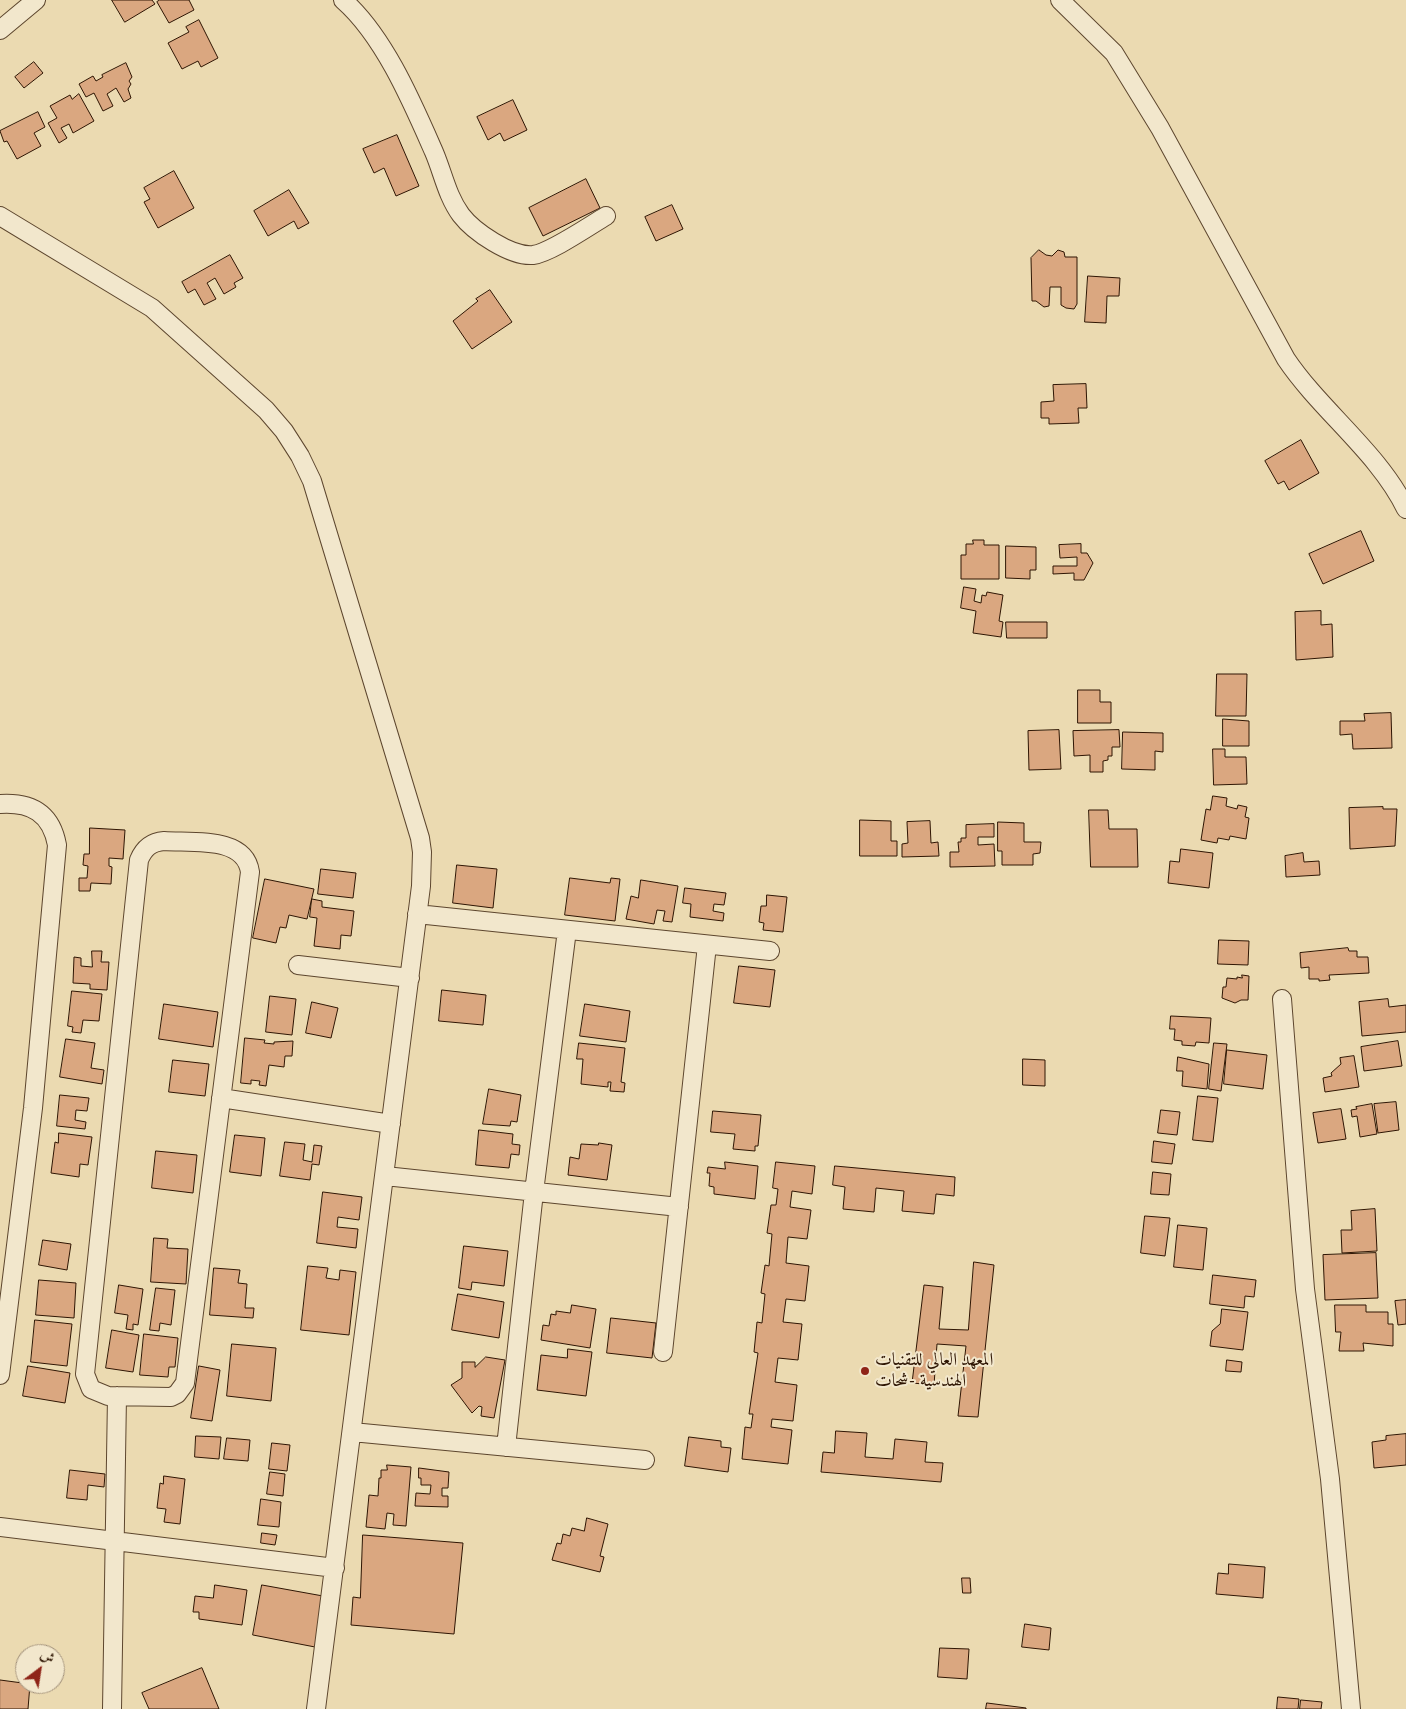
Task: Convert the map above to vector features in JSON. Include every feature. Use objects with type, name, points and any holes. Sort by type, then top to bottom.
[{"type":"street","points":[[0,30],[36,0]]},
{"type":"street","points":[[343,0],[366,22],[380,45],[434,153],[451,198],[468,224],[494,242],[522,254],[533,255],[548,250],[606,216]]},
{"type":"street","points":[[1060,0],[1114,53],[1164,136],[1286,358],[1302,383],[1384,474],[1398,491],[1406,509]]},
{"type":"street","points":[[0,216],[152,308],[266,410],[284,431],[300,456],[312,481],[416,824],[422,869],[418,914],[316,1709]]},
{"type":"street","points":[[0,804],[24,805],[40,813],[52,827],[57,845],[33,1108],[0,1375]]},
{"type":"street","points":[[157,842],[227,846],[241,852],[250,872],[185,1383],[177,1394],[171,1396],[117,1396],[96,1392],[88,1384],[85,1374],[138,867],[141,854],[146,848],[157,842]]},
{"type":"street","points":[[418,914],[770,951]]},
{"type":"street","points":[[506,1447],[534,1192],[567,930]]},
{"type":"street","points":[[663,1352],[707,945]]},
{"type":"street","points":[[298,964],[410,978]]},
{"type":"street","points":[[1282,999],[1305,1289],[1330,1479],[1351,1709]]},
{"type":"street","points":[[221,1098],[391,1124]]},
{"type":"street","points":[[384,1176],[679,1207]]},
{"type":"street","points":[[112,1709],[117,1396]]},
{"type":"street","points":[[352,1432],[645,1460]]},
{"type":"street","points":[[0,1527],[335,1568]]},
{"type":"building","points":[[112,0],[152,0],[155,4],[125,22]]},
{"type":"building","points":[[160,0],[189,0],[194,10],[169,23],[157,2]]},
{"type":"building","points":[[199,20],[218,58],[201,67],[198,61],[182,69],[168,43],[189,32],[186,27]]},
{"type":"building","points":[[34,62],[43,73],[24,88],[15,77]]},
{"type":"building","points":[[126,63],[132,77],[129,81],[131,84],[128,89],[131,98],[124,102],[116,88],[107,94],[113,106],[103,111],[94,93],[86,97],[79,84],[93,76],[96,81],[103,77],[102,75]]},
{"type":"building","points":[[79,94],[94,121],[73,133],[69,124],[61,128],[67,138],[59,143],[48,123],[57,118],[50,106],[70,95],[72,99]]},
{"type":"building","points":[[513,100],[527,130],[504,141],[500,133],[488,140],[477,117]]},
{"type":"building","points":[[38,112],[45,127],[34,133],[41,146],[17,159],[7,141],[4,142],[0,131]]},
{"type":"building","points":[[397,135],[419,186],[396,196],[384,168],[374,173],[363,149]]},
{"type":"building","points":[[174,171],[194,208],[158,228],[144,202],[150,199],[144,188]]},
{"type":"building","points":[[586,179],[600,208],[543,236],[529,208]]},
{"type":"building","points":[[289,190],[309,223],[298,229],[294,221],[268,236],[254,211]]},
{"type":"building","points":[[672,205],[683,229],[656,241],[645,217]]},
{"type":"building","points":[[1039,250],[1046,255],[1052,256],[1058,250],[1064,252],[1065,257],[1077,257],[1077,304],[1074,309],[1061,305],[1061,287],[1050,287],[1049,306],[1044,307],[1036,301],[1032,301],[1031,258]]},
{"type":"building","points":[[230,255],[243,278],[234,283],[236,287],[224,294],[215,278],[207,283],[216,299],[204,305],[195,289],[188,293],[182,282]]},
{"type":"building","points":[[1088,276],[1120,278],[1119,296],[1107,296],[1106,323],[1085,322]]},
{"type":"building","points":[[490,290],[512,322],[472,349],[453,321],[478,301],[476,299]]},
{"type":"building","points":[[1086,384],[1087,408],[1078,408],[1079,423],[1049,424],[1049,418],[1041,418],[1041,402],[1054,401],[1053,385]]},
{"type":"building","points":[[1301,440],[1319,473],[1289,490],[1284,481],[1278,484],[1265,461]]},
{"type":"building","points":[[1361,531],[1374,561],[1323,584],[1309,554]]},
{"type":"building","points":[[973,540],[984,540],[984,545],[999,545],[999,579],[961,579],[961,555],[966,555],[966,544],[973,544]]},
{"type":"building","points":[[1081,544],[1081,553],[1087,553],[1093,563],[1084,580],[1074,580],[1074,573],[1053,574],[1053,566],[1077,566],[1077,557],[1060,558],[1059,545]]},
{"type":"building","points":[[1006,546],[1036,547],[1036,570],[1030,570],[1030,579],[1006,578]]},
{"type":"building","points":[[964,587],[976,589],[974,601],[981,603],[982,595],[986,596],[987,592],[1003,595],[999,621],[1003,622],[1001,637],[973,633],[976,611],[961,608]]},
{"type":"building","points":[[1321,611],[1321,625],[1332,624],[1333,657],[1296,660],[1295,612]]},
{"type":"building","points":[[1006,622],[1047,622],[1047,638],[1007,638]]},
{"type":"building","points":[[1217,674],[1247,674],[1246,716],[1216,716]]},
{"type":"building","points":[[1078,690],[1100,690],[1100,702],[1111,702],[1111,723],[1078,723]]},
{"type":"building","points":[[1391,713],[1392,748],[1353,749],[1352,734],[1340,735],[1340,721],[1365,721],[1364,714]]},
{"type":"building","points":[[1223,719],[1249,721],[1249,746],[1223,746]]},
{"type":"building","points":[[1059,730],[1061,769],[1029,770],[1028,731]]},
{"type":"building","points":[[1119,730],[1120,747],[1112,747],[1112,756],[1108,756],[1108,760],[1103,761],[1103,772],[1090,772],[1090,755],[1074,756],[1073,731]]},
{"type":"building","points":[[1123,732],[1163,733],[1163,752],[1155,751],[1155,770],[1122,769]]},
{"type":"building","points":[[1213,749],[1225,749],[1225,757],[1246,757],[1247,784],[1214,785]]},
{"type":"building","points":[[1213,796],[1227,798],[1226,806],[1237,809],[1238,805],[1247,807],[1245,817],[1249,818],[1246,839],[1230,836],[1229,840],[1218,838],[1217,843],[1201,840],[1206,809],[1210,810]]},
{"type":"building","points":[[1383,807],[1383,809],[1397,809],[1395,846],[1350,849],[1349,808]]},
{"type":"building","points":[[1089,810],[1108,810],[1109,829],[1137,829],[1138,867],[1091,867]]},
{"type":"building","points":[[860,820],[891,821],[891,841],[897,841],[897,856],[860,856]]},
{"type":"building","points":[[930,821],[931,843],[938,842],[939,856],[902,857],[902,844],[908,843],[907,822]]},
{"type":"building","points":[[998,822],[1024,823],[1024,842],[1041,842],[1040,853],[1033,854],[1033,865],[1002,865],[1002,851],[998,851]]},
{"type":"building","points":[[994,824],[994,837],[978,837],[978,845],[994,844],[995,866],[950,867],[950,852],[959,852],[958,842],[961,842],[961,838],[966,838],[966,825]]},
{"type":"building","points":[[90,828],[125,830],[123,859],[109,858],[109,866],[112,867],[111,884],[91,883],[90,891],[79,891],[79,878],[87,878],[88,866],[83,865],[84,854],[89,854]]},
{"type":"building","points":[[1181,849],[1213,853],[1209,888],[1168,883],[1170,861],[1179,862]]},
{"type":"building","points":[[1303,853],[1304,862],[1319,861],[1320,875],[1286,877],[1285,856]]},
{"type":"building","points":[[457,865],[497,869],[493,908],[453,903]]},
{"type":"building","points":[[321,869],[356,873],[353,898],[318,894]]},
{"type":"building","points":[[570,878],[610,883],[611,878],[620,879],[615,921],[565,915]]},
{"type":"building","points":[[265,879],[314,889],[307,919],[289,915],[286,928],[280,927],[276,943],[253,938]]},
{"type":"building","points":[[641,880],[678,886],[672,922],[663,921],[665,911],[657,910],[654,924],[626,919],[631,896],[638,898]]},
{"type":"building","points":[[685,888],[726,893],[724,905],[714,904],[713,911],[724,913],[723,921],[690,917],[691,904],[683,903]]},
{"type":"building","points":[[767,895],[787,897],[783,932],[763,930],[764,923],[759,922],[761,906],[766,906]]},
{"type":"building","points":[[312,899],[322,901],[322,907],[354,911],[351,936],[341,935],[340,949],[314,946],[317,918],[310,917]]},
{"type":"building","points":[[1219,940],[1249,941],[1248,965],[1218,964]]},
{"type":"building","points":[[1348,948],[1349,951],[1357,951],[1357,957],[1368,957],[1369,973],[1329,975],[1330,980],[1319,981],[1319,979],[1309,979],[1309,967],[1301,968],[1300,953]]},
{"type":"building","points":[[92,951],[102,951],[101,962],[109,962],[107,990],[90,989],[90,984],[73,983],[74,957],[81,958],[81,966],[92,967]]},
{"type":"building","points":[[739,966],[775,970],[770,1007],[734,1003]]},
{"type":"building","points":[[1242,975],[1249,976],[1248,1000],[1241,1000],[1235,1003],[1222,998],[1223,987],[1226,987],[1227,978],[1242,978]]},
{"type":"building","points":[[442,990],[486,995],[483,1025],[439,1021]]},
{"type":"building","points":[[72,991],[102,994],[99,1021],[83,1020],[81,1033],[72,1032],[73,1027],[68,1026]]},
{"type":"building","points":[[270,996],[296,999],[292,1035],[266,1032]]},
{"type":"building","points":[[1388,999],[1389,1007],[1406,1005],[1406,1032],[1362,1036],[1359,1002]]},
{"type":"building","points":[[312,1002],[338,1008],[331,1038],[306,1033]]},
{"type":"building","points":[[164,1004],[218,1012],[213,1047],[159,1039]]},
{"type":"building","points":[[585,1004],[630,1011],[626,1042],[580,1036]]},
{"type":"building","points":[[1171,1016],[1211,1018],[1209,1043],[1196,1042],[1195,1046],[1182,1045],[1182,1041],[1174,1040],[1175,1029],[1170,1029]]},
{"type":"building","points":[[245,1038],[265,1040],[264,1043],[274,1044],[274,1042],[293,1041],[292,1056],[285,1056],[284,1067],[269,1065],[266,1086],[259,1085],[260,1081],[251,1080],[251,1084],[241,1083]]},
{"type":"building","points":[[66,1039],[95,1043],[91,1068],[104,1070],[102,1084],[60,1077]]},
{"type":"building","points":[[1398,1041],[1402,1066],[1364,1071],[1361,1047]]},
{"type":"building","points":[[579,1043],[625,1048],[621,1082],[625,1083],[624,1092],[610,1091],[611,1082],[608,1082],[608,1087],[581,1084],[583,1059],[577,1059]]},
{"type":"building","points":[[1214,1043],[1227,1044],[1221,1091],[1209,1089]]},
{"type":"building","points":[[1227,1050],[1267,1055],[1263,1089],[1224,1084]]},
{"type":"building","points":[[1354,1056],[1359,1087],[1325,1092],[1323,1078],[1332,1076],[1331,1073],[1341,1064],[1340,1058]]},
{"type":"building","points":[[1178,1057],[1209,1064],[1207,1089],[1182,1086],[1183,1071],[1177,1071]]},
{"type":"building","points":[[1023,1059],[1045,1060],[1045,1086],[1023,1085]]},
{"type":"building","points":[[173,1060],[209,1064],[205,1096],[169,1092]]},
{"type":"building","points":[[489,1089],[521,1095],[517,1122],[511,1121],[510,1126],[483,1124]]},
{"type":"building","points":[[60,1095],[89,1098],[87,1111],[76,1110],[75,1120],[86,1122],[85,1129],[57,1126]]},
{"type":"building","points":[[1198,1096],[1218,1098],[1213,1142],[1193,1140]]},
{"type":"building","points":[[1396,1102],[1399,1130],[1378,1133],[1374,1104]]},
{"type":"building","points":[[1372,1104],[1377,1134],[1360,1137],[1357,1116],[1352,1117],[1351,1110],[1357,1109],[1356,1107]]},
{"type":"building","points":[[1341,1109],[1346,1139],[1318,1143],[1313,1113]]},
{"type":"building","points":[[1161,1110],[1180,1112],[1177,1135],[1158,1133]]},
{"type":"building","points":[[713,1111],[761,1115],[758,1146],[755,1146],[755,1151],[733,1149],[735,1134],[711,1132]]},
{"type":"building","points":[[479,1130],[513,1134],[512,1144],[520,1145],[519,1155],[511,1154],[509,1168],[476,1165]]},
{"type":"building","points":[[59,1133],[92,1137],[88,1165],[80,1164],[79,1177],[51,1173],[55,1142],[58,1143]]},
{"type":"building","points":[[235,1135],[265,1138],[261,1176],[230,1172]]},
{"type":"building","points":[[1154,1141],[1175,1144],[1172,1164],[1152,1162]]},
{"type":"building","points":[[285,1142],[305,1144],[303,1160],[312,1162],[314,1145],[322,1146],[319,1165],[312,1164],[310,1180],[280,1176]]},
{"type":"building","points":[[599,1143],[612,1145],[607,1180],[568,1175],[570,1157],[579,1159],[581,1144],[598,1145]]},
{"type":"building","points":[[156,1151],[197,1155],[193,1193],[152,1188]]},
{"type":"building","points":[[725,1162],[758,1166],[755,1199],[714,1194],[714,1187],[709,1186],[710,1173],[707,1173],[708,1167],[725,1169]]},
{"type":"building","points":[[776,1162],[815,1166],[812,1194],[792,1191],[790,1207],[811,1210],[807,1239],[788,1237],[786,1263],[809,1266],[805,1301],[786,1299],[783,1322],[802,1324],[798,1360],[778,1358],[775,1382],[797,1385],[793,1421],[772,1419],[771,1427],[792,1430],[788,1464],[742,1459],[745,1427],[751,1428],[753,1414],[749,1414],[758,1353],[754,1352],[757,1322],[762,1323],[765,1294],[761,1293],[765,1265],[769,1266],[772,1234],[767,1233],[771,1205],[776,1205],[778,1189],[773,1188]]},
{"type":"building","points":[[835,1166],[955,1177],[954,1196],[936,1194],[934,1214],[902,1211],[904,1191],[876,1188],[874,1212],[843,1209],[845,1187],[833,1185]]},
{"type":"building","points":[[1153,1172],[1171,1174],[1169,1195],[1151,1194]]},
{"type":"building","points":[[323,1192],[362,1197],[359,1220],[338,1217],[337,1227],[358,1229],[356,1248],[317,1243]]},
{"type":"building","points":[[1375,1209],[1377,1251],[1342,1253],[1341,1230],[1352,1230],[1351,1211]]},
{"type":"building","points":[[1145,1216],[1170,1218],[1165,1256],[1141,1253]]},
{"type":"building","points":[[1178,1225],[1207,1228],[1203,1270],[1174,1267]]},
{"type":"building","points":[[154,1238],[168,1239],[167,1248],[188,1249],[186,1284],[151,1282]]},
{"type":"building","points":[[43,1240],[71,1244],[67,1270],[39,1265]]},
{"type":"building","points":[[464,1246],[508,1251],[504,1286],[472,1282],[471,1290],[459,1288]]},
{"type":"building","points":[[1376,1253],[1378,1298],[1325,1300],[1323,1255]]},
{"type":"building","points":[[974,1262],[994,1265],[978,1417],[958,1416],[966,1346],[937,1344],[934,1385],[912,1383],[924,1285],[943,1287],[939,1329],[968,1330]]},
{"type":"building","points":[[308,1266],[328,1268],[326,1278],[339,1280],[340,1270],[356,1272],[349,1335],[301,1330]]},
{"type":"building","points":[[214,1268],[240,1270],[238,1283],[247,1284],[245,1308],[254,1308],[253,1318],[210,1315]]},
{"type":"building","points":[[1213,1275],[1256,1280],[1254,1297],[1245,1296],[1244,1308],[1210,1304]]},
{"type":"building","points":[[39,1280],[76,1283],[74,1318],[36,1315]]},
{"type":"building","points":[[119,1285],[143,1289],[138,1325],[133,1324],[133,1330],[126,1329],[128,1315],[115,1313]]},
{"type":"building","points":[[156,1288],[175,1290],[171,1325],[160,1323],[159,1331],[150,1330]]},
{"type":"building","points":[[458,1294],[504,1302],[499,1338],[452,1330]]},
{"type":"building","points":[[1406,1300],[1406,1324],[1398,1325],[1395,1301]]},
{"type":"building","points":[[572,1305],[596,1309],[590,1348],[541,1340],[543,1325],[549,1326],[551,1314],[556,1315],[556,1311],[570,1313]]},
{"type":"building","points":[[1335,1305],[1366,1305],[1366,1312],[1388,1312],[1388,1324],[1393,1324],[1393,1346],[1363,1343],[1364,1351],[1339,1351],[1341,1332],[1336,1332]]},
{"type":"building","points":[[1222,1309],[1248,1312],[1243,1350],[1210,1346],[1212,1331],[1220,1324]]},
{"type":"building","points":[[611,1318],[656,1323],[652,1358],[607,1353]]},
{"type":"building","points":[[35,1320],[72,1324],[67,1366],[31,1362]]},
{"type":"building","points":[[112,1330],[139,1335],[133,1372],[106,1368]]},
{"type":"building","points":[[144,1334],[178,1338],[175,1367],[169,1367],[168,1377],[140,1375]]},
{"type":"building","points":[[232,1344],[276,1348],[271,1401],[227,1396]]},
{"type":"building","points":[[568,1349],[592,1352],[586,1396],[537,1390],[541,1355],[567,1358]]},
{"type":"building","points":[[486,1357],[505,1360],[494,1418],[481,1416],[482,1407],[479,1406],[472,1413],[451,1385],[462,1378],[462,1362],[475,1362],[475,1367]]},
{"type":"building","points":[[1227,1360],[1242,1362],[1241,1372],[1226,1371]]},
{"type":"building","points":[[28,1366],[70,1373],[65,1403],[23,1396]]},
{"type":"building","points":[[199,1366],[220,1370],[212,1421],[191,1418]]},
{"type":"building","points":[[836,1431],[867,1433],[865,1457],[893,1459],[895,1439],[927,1442],[925,1462],[943,1463],[941,1482],[821,1472],[823,1452],[834,1453]]},
{"type":"building","points":[[1406,1434],[1406,1465],[1374,1468],[1372,1442],[1386,1440],[1386,1436]]},
{"type":"building","points":[[196,1436],[221,1437],[219,1459],[195,1457]]},
{"type":"building","points":[[689,1437],[721,1441],[721,1447],[731,1448],[728,1472],[685,1466]]},
{"type":"building","points":[[227,1438],[250,1440],[248,1461],[224,1459]]},
{"type":"building","points":[[272,1443],[290,1445],[287,1471],[269,1469]]},
{"type":"building","points":[[387,1465],[411,1467],[406,1526],[393,1525],[394,1514],[387,1513],[385,1529],[366,1527],[369,1495],[378,1496],[381,1470],[387,1470]]},
{"type":"building","points":[[419,1468],[449,1472],[448,1488],[442,1488],[442,1496],[448,1496],[448,1507],[415,1506],[416,1493],[430,1494],[431,1485],[421,1485]]},
{"type":"building","points":[[70,1470],[105,1474],[104,1487],[88,1485],[87,1500],[67,1498]]},
{"type":"building","points":[[270,1472],[285,1474],[283,1496],[267,1494]]},
{"type":"building","points":[[164,1476],[185,1479],[180,1524],[164,1522],[166,1509],[157,1508],[160,1483],[163,1484]]},
{"type":"building","points":[[261,1499],[281,1502],[279,1527],[258,1525]]},
{"type":"building","points":[[587,1518],[608,1524],[600,1556],[604,1557],[600,1572],[552,1560],[557,1543],[561,1544],[563,1534],[570,1536],[572,1528],[584,1531]]},
{"type":"building","points":[[262,1533],[277,1535],[275,1545],[261,1543]]},
{"type":"building","points":[[363,1535],[463,1543],[454,1634],[351,1625],[353,1597],[360,1598]]},
{"type":"building","points":[[1229,1564],[1265,1567],[1263,1598],[1216,1594],[1218,1573],[1228,1574]]},
{"type":"building","points":[[962,1578],[970,1578],[971,1593],[963,1593]]},
{"type":"building","points":[[215,1585],[247,1590],[242,1625],[199,1619],[199,1612],[193,1612],[195,1596],[213,1598]]},
{"type":"building","points":[[262,1585],[323,1596],[315,1647],[253,1635]]},
{"type":"building","points":[[1025,1624],[1051,1628],[1049,1650],[1022,1647]]},
{"type":"building","points":[[940,1648],[969,1649],[967,1679],[938,1677]]},
{"type":"building","points":[[202,1668],[219,1709],[149,1709],[142,1693]]},
{"type":"building","points":[[0,1680],[15,1682],[15,1694],[29,1694],[28,1709],[0,1709]]},
{"type":"building","points":[[1278,1697],[1299,1699],[1298,1709],[1277,1709]]},
{"type":"building","points":[[1301,1700],[1322,1702],[1321,1709],[1300,1709]]},
{"type":"building","points":[[987,1703],[1026,1708],[1026,1709],[986,1709]]},
{"type":"place","name":"المعهد العالي للتقنيات الهندسية -شحات","points":[[865,1371]]}]
